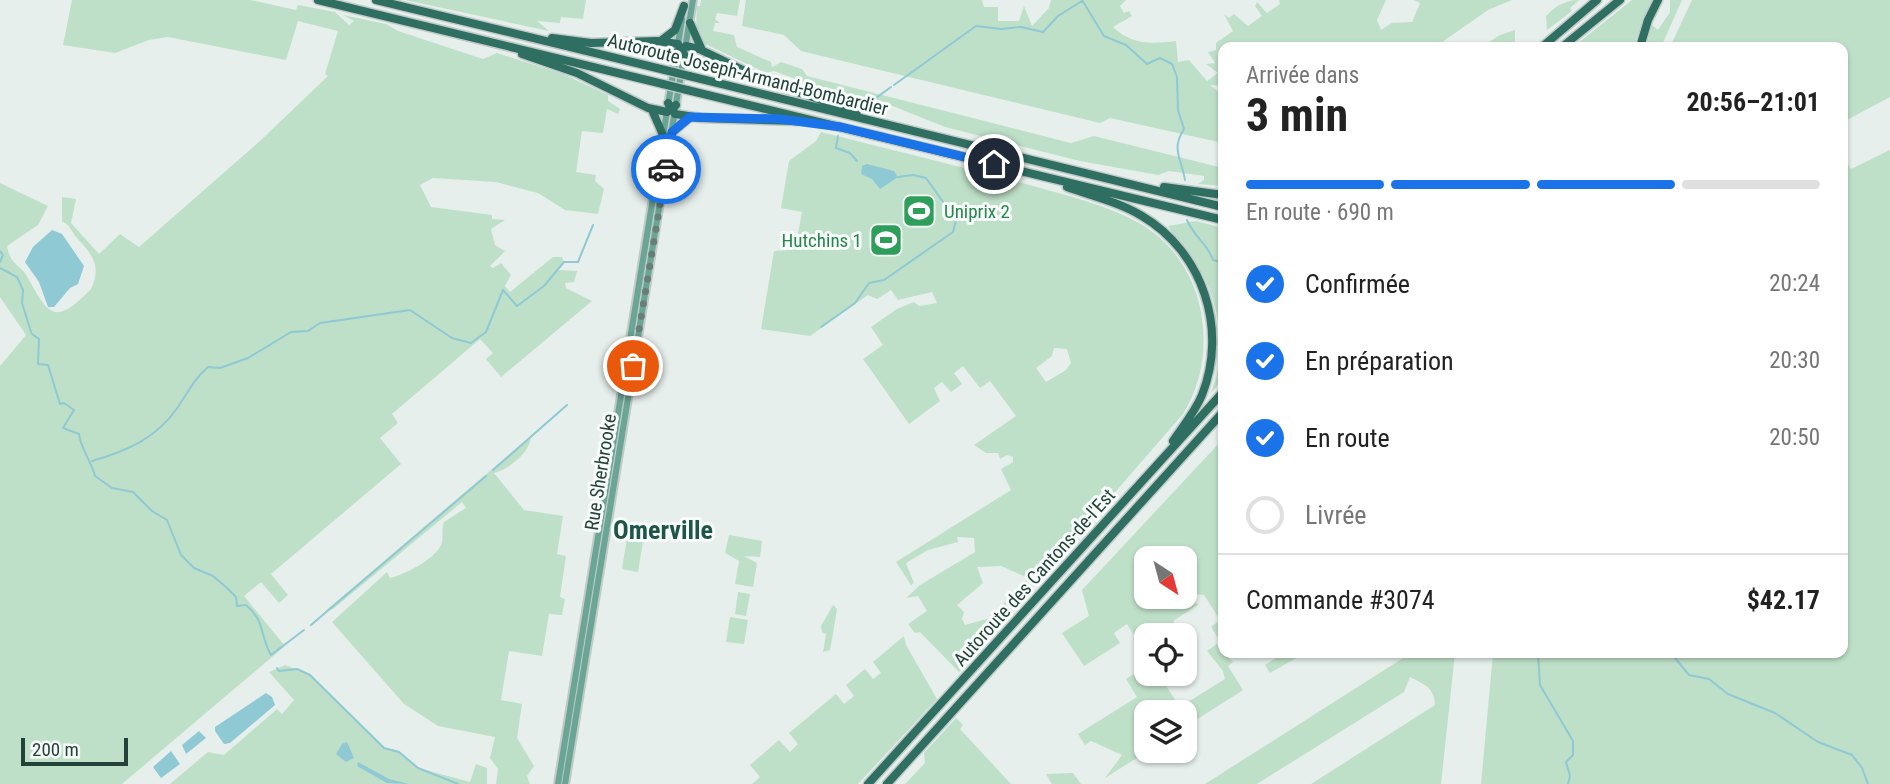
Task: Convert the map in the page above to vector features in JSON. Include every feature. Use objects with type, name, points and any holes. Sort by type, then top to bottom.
[{"type":"highway","name":"Autoroute Joseph-Armand-Bombardier","points":[[318,0],[1024,172]]},
{"type":"highway","name":"Autoroute Joseph-Armand-Bombardier","points":[[376,0],[1113,179]]},
{"type":"highway","points":[[1548,42],[1597,0]]},
{"type":"highway","points":[[1568,42],[1620,0]]},
{"type":"highway","points":[[1641,42],[1658,0]]},
{"type":"highway","points":[[661,41],[675,30],[684,3]]},
{"type":"highway","points":[[690,23],[702,50]]},
{"type":"highway","points":[[515,34],[587,43],[661,41],[681,50],[702,50],[782,88],[917,132]]},
{"type":"highway","points":[[494,43],[577,74],[652,110],[671,108],[690,117],[780,119],[841,127]]},
{"type":"highway","points":[[652,110],[663,135]]},
{"type":"highway","points":[[672,132],[690,117]]},
{"type":"highway","points":[[1024,172],[1218,219]]},
{"type":"highway","points":[[1024,172],[1141,215],[1173,240],[1198,277],[1212,325],[1210,368],[1196,407],[1157,465]]},
{"type":"highway","points":[[1113,179],[1218,194]]},
{"type":"highway","points":[[1113,179],[1218,206]]},
{"type":"highway","name":"Autoroute des Cantons-de-l'Est","points":[[868,784],[1218,398]]},
{"type":"highway","name":"Autoroute des Cantons-de-l'Est","points":[[887,784],[1218,418]]},
{"type":"main road","name":"Rue Sherbrooke","points":[[681,50],[690,23],[693,0]]},
{"type":"main road","name":"Rue Sherbrooke","points":[[558,784],[663,135],[671,108],[681,50],[684,3]]},
{"type":"main road","name":"Rue Sherbrooke","points":[[565,784],[672,132],[671,108]]},
{"type":"green space","points":[[72,0],[250,0],[296,10],[298,5],[335,12],[349,25],[354,21],[343,15],[386,24],[398,31],[483,59],[497,53],[563,74],[608,95],[608,101],[620,109],[618,114],[607,109],[603,133],[582,131],[576,172],[596,175],[595,181],[604,189],[598,214],[565,210],[538,193],[496,182],[433,178],[420,185],[431,207],[492,215],[492,219],[505,220],[491,229],[495,245],[505,251],[490,266],[493,268],[501,263],[511,275],[505,286],[510,292],[553,257],[562,257],[564,262],[558,270],[577,271],[574,282],[565,283],[566,288],[592,301],[501,377],[486,359],[493,353],[480,339],[392,414],[398,423],[380,438],[401,464],[271,574],[288,595],[279,603],[261,582],[244,596],[285,646],[122,784],[0,784],[0,366],[26,335],[0,297],[0,183],[48,206],[38,225],[7,246],[11,258],[25,273],[42,301],[54,312],[61,312],[79,301],[91,289],[96,274],[94,261],[87,249],[62,221],[62,197],[76,199],[71,223],[99,254],[120,234],[139,247],[261,140],[328,76],[325,74],[338,31],[298,21],[286,60],[168,37],[149,40],[115,53],[63,45]]},
{"type":"green space","points":[[405,0],[586,0],[583,19],[561,17],[560,23],[537,21],[549,31]]},
{"type":"green space","points":[[701,0],[740,0],[737,16],[717,13],[715,19],[720,23],[715,23],[713,31],[734,35],[737,47],[771,62],[772,67],[781,62],[802,69],[807,76],[1071,143],[1094,136],[1218,167],[1218,186],[1198,184],[1204,180],[1204,176],[1169,171],[1158,175],[1080,161],[945,127],[890,105],[821,88],[774,71],[766,73],[703,43],[696,21],[697,6],[700,6]]},
{"type":"green space","points":[[746,0],[982,0],[984,7],[998,7],[998,21],[1019,21],[1024,6],[1032,26],[1049,8],[1051,0],[1126,0],[1120,6],[1124,13],[1129,11],[1132,16],[1113,27],[1120,33],[1142,42],[1176,41],[1178,62],[1189,60],[1207,81],[1218,73],[1218,86],[1210,85],[1218,91],[1218,142],[1110,118],[1100,123],[801,51],[784,35],[742,26]]},
{"type":"green space","points":[[1279,0],[1386,0],[1377,20],[1381,30],[1392,23],[1412,22],[1420,3],[1414,0],[1512,0],[1488,10],[1442,42],[1218,42],[1218,73],[1206,64],[1215,63],[1208,52],[1216,50],[1216,43],[1233,31],[1224,14],[1229,18],[1234,14],[1248,26],[1262,16],[1255,6],[1257,2],[1267,13],[1280,4]]},
{"type":"green space","points":[[1579,0],[1570,8],[1572,11],[1547,30],[1546,16],[1549,12],[1565,2]]},
{"type":"green space","points":[[1632,0],[1652,0],[1635,42],[1579,42]]},
{"type":"green space","points":[[1670,0],[1682,0],[1663,42],[1647,42],[1652,25],[1658,30],[1670,12]]},
{"type":"green space","points":[[1692,0],[1890,0],[1890,97],[1848,119],[1848,42],[1672,42]]},
{"type":"green space","points":[[1515,30],[1515,42],[1489,42]]},
{"type":"green space","points":[[821,132],[1033,186],[1114,211],[1139,223],[1161,239],[1179,260],[1192,283],[1200,309],[1204,336],[1202,363],[1195,389],[1183,414],[959,672],[920,632],[915,633],[908,624],[927,611],[918,596],[906,598],[920,585],[975,552],[974,538],[957,537],[958,542],[928,550],[906,563],[914,583],[911,585],[896,562],[1011,490],[1001,469],[1013,462],[1013,457],[1007,455],[1000,459],[998,453],[986,453],[974,445],[1016,416],[990,381],[980,388],[963,366],[954,373],[962,384],[951,392],[942,382],[934,388],[940,401],[909,424],[863,359],[883,345],[871,327],[897,309],[914,302],[919,306],[937,303],[932,292],[898,300],[891,290],[877,299],[868,295],[810,336],[761,329],[774,251],[790,250],[785,242],[796,244],[802,212],[781,208],[789,161],[816,141]],"holes":[[[1054,348],[1067,349],[1071,363],[1066,370],[1046,382],[1036,368],[1052,356]],[[1001,566],[1028,578],[990,618],[965,625],[962,619],[964,612],[957,605],[983,583],[977,567]]]},
{"type":"green space","points":[[1890,150],[1890,784],[1481,784],[1493,658],[1848,658],[1848,164],[1851,169]]},
{"type":"green space","points":[[1196,221],[1218,227],[1218,323],[1214,302],[1198,268],[1168,226]]},
{"type":"green space","points":[[1218,370],[1218,385],[1210,394]]},
{"type":"green space","points":[[531,436],[527,448],[518,459],[494,473],[524,510],[563,516],[557,554],[566,556],[560,597],[565,599],[562,615],[549,614],[542,656],[509,651],[501,700],[522,704],[517,738],[534,766],[527,776],[530,784],[496,784],[498,769],[490,758],[495,737],[438,726],[404,704],[332,622],[387,572],[390,578],[396,576],[419,566],[432,556],[441,545],[444,522],[466,508],[462,502],[333,609],[324,612]]},
{"type":"green space","points":[[1218,444],[1218,617],[1204,595],[1197,594],[1197,546],[1134,546],[1134,609],[1191,609],[1173,621],[1174,623],[1134,623],[1134,636],[1127,624],[1114,633],[1120,643],[1084,666],[1062,633],[1089,616],[1082,590]]},
{"type":"green space","points":[[628,532],[644,535],[638,572],[622,569]]},
{"type":"green space","points":[[729,535],[762,541],[760,557],[744,556],[757,563],[753,587],[735,584],[739,561],[725,553]]},
{"type":"green space","points":[[738,592],[750,594],[746,616],[735,614]]},
{"type":"green space","points":[[833,605],[837,609],[830,650],[823,652],[826,634],[822,632],[821,626]]},
{"type":"green space","points":[[730,617],[748,620],[744,644],[726,642]]},
{"type":"green space","points":[[1218,622],[1218,638],[1211,627]]},
{"type":"green space","points":[[904,636],[906,645],[937,699],[858,784],[752,784],[760,777],[750,765],[779,740],[790,752],[798,744],[789,733],[836,694],[844,704],[854,696],[846,685],[865,669],[873,679],[881,673],[873,662]]},
{"type":"green space","points":[[1217,644],[1218,658],[1229,658],[1233,662],[1228,666],[1243,690],[1197,719],[1197,700],[1191,700],[1225,679],[1223,671],[1207,651]]},
{"type":"green space","points":[[1276,658],[1296,658],[1270,673],[1265,665]]},
{"type":"green space","points":[[1403,658],[1454,658],[1441,784],[1311,784],[1435,705],[1431,690],[1410,677],[1404,692],[1257,784],[1205,784]]},
{"type":"green space","points":[[285,665],[310,675],[384,748],[399,752],[418,768],[470,782],[476,764],[487,768],[487,784],[170,784],[208,752],[224,755],[277,709],[282,714],[294,700],[269,672]]},
{"type":"green space","points":[[1134,674],[1134,686],[1166,686],[1175,700],[1134,700],[1134,760],[1105,778],[1122,755],[1091,741],[1085,745],[1078,734],[1137,697],[1126,679]]},
{"type":"green space","points":[[956,718],[963,725],[960,729],[1011,784],[905,784],[925,763],[924,753]]},
{"type":"green space","points":[[1073,773],[1081,784],[1052,784],[1046,774]]},
{"type":"water","points":[[867,164],[894,171],[898,177],[880,189],[872,179],[861,174],[862,166]]},
{"type":"water","points":[[52,230],[62,234],[84,266],[78,284],[70,288],[54,307],[48,307],[39,282],[25,262],[33,247]]},
{"type":"water","points":[[266,693],[272,697],[275,705],[230,743],[224,744],[215,727]]},
{"type":"water","points":[[199,731],[206,738],[186,754],[182,745]]},
{"type":"water","points":[[347,742],[354,758],[346,762],[336,754],[342,744]]},
{"type":"water","points":[[171,751],[180,764],[161,778],[153,767]]},
{"type":"water","points":[[358,762],[389,779],[409,784],[387,783],[357,766]]},
{"type":"waterway","points":[[1082,0],[1104,36],[1126,45],[1147,64],[1160,58],[1172,64],[1177,77],[1178,110],[1184,129],[1178,142],[1178,153],[1185,180]]},
{"type":"waterway","points":[[894,85],[976,26],[1001,29],[1021,27],[1043,32],[1058,16],[1082,1]]},
{"type":"waterway","points":[[846,102],[865,106],[891,87]]},
{"type":"waterway","points":[[838,136],[836,148],[850,153],[857,161]]},
{"type":"waterway","points":[[821,327],[855,303],[869,283],[884,280],[953,232],[956,220],[926,178],[913,175],[898,177]]},
{"type":"waterway","points":[[1187,220],[1213,260],[1218,261]]},
{"type":"waterway","points":[[92,461],[129,448],[161,427],[208,367],[220,368],[248,358],[291,332],[308,331],[320,323],[410,310],[452,338],[471,343],[486,332],[503,290],[517,306],[544,286],[564,262],[578,262],[593,225]]},
{"type":"waterway","points":[[0,251],[3,255],[0,262]]},
{"type":"waterway","points":[[0,268],[17,277],[23,290],[22,303],[31,332]]},
{"type":"waterway","points":[[32,334],[39,339],[38,364],[48,365],[60,404],[64,403],[74,410],[63,428],[79,434],[95,476],[112,488],[133,492],[152,511],[167,520],[181,555],[194,568],[213,576],[227,588],[236,597],[237,606],[246,605],[257,617],[271,655],[304,630]]},
{"type":"waterway","points":[[493,470],[567,405]]},
{"type":"waterway","points":[[311,625],[486,476]]},
{"type":"waterway","points":[[1538,658],[1540,685],[1573,741],[1573,755],[1566,762],[1570,776],[1568,784]]},
{"type":"waterway","points":[[1675,658],[1689,675],[1709,679],[1728,694],[1775,713],[1818,742],[1852,755],[1862,768],[1868,784]]},
{"type":"waterway","points":[[277,668],[279,671],[297,669],[310,675],[384,748],[399,752],[418,768],[458,784]]},
{"type":"way so far","points":[[633,366],[666,169]]},
{"type":"place","name":"Uniprix 2","points":[[919,211]]},
{"type":"place","name":"Hutchins 1","points":[[886,240]]},
{"type":"district","name":"Omerville","points":[[663,530]]},
{"type":"route","points":[[666,169],[672,132],[690,117],[768,118],[841,127],[994,164]]}]
